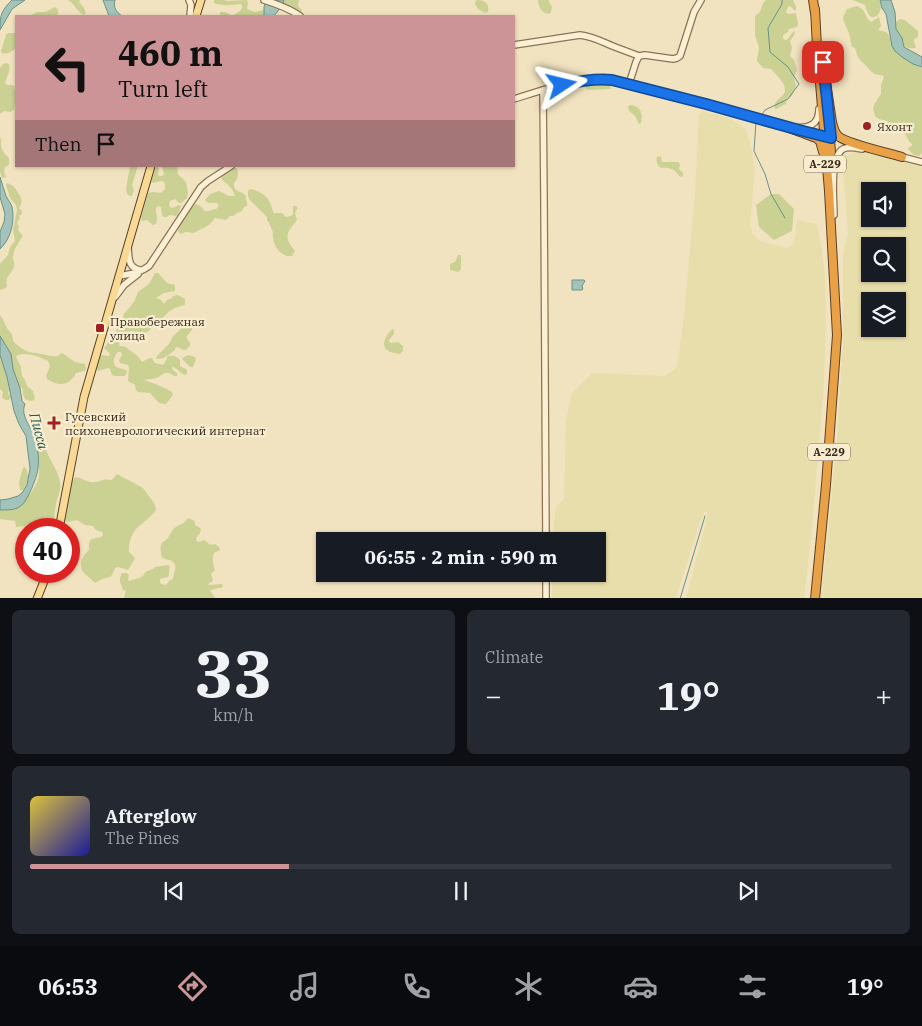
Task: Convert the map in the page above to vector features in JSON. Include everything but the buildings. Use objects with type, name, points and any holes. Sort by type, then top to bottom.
[{"type":"highway","name":"А-229","points":[[813,0],[828,137],[836,335],[826,485],[815,598]]},
{"type":"highway","name":"A-229","points":[[819,47],[832,122],[836,133],[850,142],[902,157]]},
{"type":"highway","name":"A-229","points":[[784,126],[816,138],[822,145],[832,227]]},
{"type":"main road","points":[[196,15],[201,0]]},
{"type":"main road","points":[[61,518],[84,398],[151,167]]},
{"type":"main road","points":[[37,598],[43,583]]},
{"type":"street","points":[[190,0],[190,15]]},
{"type":"street","points":[[264,0],[299,15]]},
{"type":"street","points":[[515,45],[590,36],[639,56],[677,58],[680,56],[694,12],[701,0]]},
{"type":"street","points":[[784,126],[803,128],[813,124],[818,118],[820,112],[819,47]]},
{"type":"street","points":[[629,84],[639,56]]},
{"type":"street","points":[[515,98],[562,85],[590,80],[612,80],[922,162]]},
{"type":"street","points":[[543,90],[546,532]]},
{"type":"street","points":[[832,227],[835,163],[840,151],[844,148],[853,147],[902,157]]},
{"type":"street","points":[[119,276],[135,273],[149,266],[201,187],[229,167]]},
{"type":"street","points":[[128,245],[130,264],[136,270],[142,270]]},
{"type":"street","points":[[110,306],[119,290],[142,270]]},
{"type":"street","points":[[546,582],[546,598]]},
{"type":"shaded area","points":[[703,111],[726,117],[746,129],[755,169],[750,226],[753,234],[760,241],[787,248],[791,246],[795,238],[797,220],[816,224],[819,231],[825,274],[824,383],[804,598],[686,598],[706,522],[707,512],[705,511],[699,524],[676,598],[552,598],[552,582],[606,582],[606,532],[553,532],[556,506],[564,499],[566,420],[572,393],[593,373],[665,376],[677,367],[684,317],[695,193],[699,115]]},
{"type":"shaded area","points":[[857,151],[922,167],[922,598],[820,598],[837,436],[843,340],[843,253],[848,233],[842,158]]},
{"type":"green space","points":[[68,0],[80,0],[79,2],[86,13],[82,14]]},
{"type":"green space","points":[[214,0],[247,0],[247,9],[255,12],[265,10],[266,15],[234,15],[241,10],[241,4],[222,5],[214,3]]},
{"type":"green space","points":[[284,0],[299,0],[298,6],[302,10],[300,15],[284,6]]},
{"type":"green space","points":[[476,0],[486,3],[488,12],[485,13],[478,9],[475,4]]},
{"type":"green space","points":[[538,0],[549,0],[552,7],[549,14],[541,9]]},
{"type":"green space","points":[[766,0],[793,0],[796,10],[790,6],[786,12],[788,14],[796,13],[798,24],[797,27],[789,29],[783,35],[783,38],[787,40],[794,31],[795,34],[790,41],[792,48],[790,56],[794,60],[797,70],[794,78],[796,86],[792,96],[787,98],[786,104],[776,109],[774,107],[775,104],[784,94],[784,86],[771,69],[763,68],[757,61],[759,48],[755,35],[755,16],[760,12]]},
{"type":"green space","points":[[853,0],[879,0],[881,8],[878,15],[871,17],[865,5]]},
{"type":"green space","points":[[857,6],[862,9],[871,22],[879,17],[881,26],[878,30],[886,32],[892,42],[922,68],[922,153],[919,156],[914,155],[908,149],[912,144],[903,132],[893,129],[887,121],[875,116],[873,108],[881,94],[881,85],[884,77],[873,72],[858,57],[855,48],[852,47],[843,17],[847,9]]},
{"type":"green space","points":[[55,7],[58,13],[57,15],[32,15],[37,12],[45,12]]},
{"type":"green space","points":[[220,12],[231,15],[220,15]]},
{"type":"green space","points":[[900,19],[905,20],[918,31],[917,38],[914,39],[915,48],[908,48],[904,45],[894,28],[896,22]]},
{"type":"green space","points":[[8,33],[15,33],[15,49],[8,53],[2,53],[1,51]]},
{"type":"green space","points":[[3,64],[9,64],[10,69],[5,83],[14,86],[15,104],[14,110],[10,112],[4,111],[0,114],[0,68]]},
{"type":"green space","points":[[605,84],[610,86],[611,89],[586,89],[586,86],[589,85]]},
{"type":"green space","points":[[628,106],[637,107],[640,111],[642,120],[639,124],[636,117],[629,110]]},
{"type":"green space","points":[[0,136],[3,152],[9,159],[9,165],[5,167],[5,178],[2,178],[0,172]]},
{"type":"green space","points":[[658,156],[661,157],[662,162],[678,162],[683,176],[680,177],[672,169],[661,168],[657,162]]},
{"type":"green space","points":[[130,167],[137,167],[132,185],[134,190],[132,196],[127,194],[126,189]]},
{"type":"green space","points":[[162,167],[177,167],[178,174],[186,182],[187,198],[181,203],[175,199],[170,201],[169,206],[172,208],[181,206],[177,216],[169,215],[164,217],[161,207],[158,206],[156,208],[157,221],[153,225],[147,220],[142,221],[141,218],[148,193],[161,193],[165,189],[164,182],[151,182],[154,169],[159,168],[159,176],[164,174]]},
{"type":"green space","points":[[231,168],[237,168],[238,176],[234,186],[236,190],[246,196],[247,206],[226,220],[215,218],[210,224],[194,233],[186,232],[180,234],[178,231],[180,224],[194,204],[208,211],[219,206],[217,203],[206,202],[205,200],[210,194],[219,191],[229,196],[235,196],[230,186],[222,179],[222,176]]},
{"type":"green space","points":[[7,183],[12,185],[20,195],[21,203],[19,208],[22,214],[19,216],[20,218],[17,223],[18,230],[23,236],[14,253],[14,266],[8,277],[7,286],[0,290],[0,264],[8,255],[10,247],[15,241],[13,230],[17,210],[16,205],[10,198]]},
{"type":"green space","points":[[250,189],[265,196],[270,202],[274,213],[282,213],[286,217],[291,216],[293,214],[293,206],[298,208],[295,213],[297,220],[287,237],[295,251],[292,256],[282,254],[277,249],[267,217],[249,199],[248,191]]},
{"type":"green space","points":[[771,194],[779,194],[794,209],[792,231],[774,240],[759,227],[756,205]]},
{"type":"green space","points":[[458,255],[461,255],[461,269],[458,272],[450,270],[450,264],[455,262]]},
{"type":"green space","points":[[155,273],[158,273],[167,283],[175,285],[175,291],[164,293],[156,298],[164,304],[173,296],[178,295],[185,299],[185,305],[169,312],[142,337],[139,337],[132,331],[125,336],[120,335],[116,331],[124,314],[134,302],[138,292],[149,284]]},
{"type":"green space","points":[[0,315],[12,334],[13,341],[22,349],[51,356],[58,356],[62,353],[75,362],[85,364],[86,370],[76,373],[67,383],[59,384],[47,379],[46,376],[50,366],[48,361],[30,355],[18,355],[16,357],[21,367],[22,376],[27,386],[33,391],[35,399],[32,401],[26,400],[23,395],[23,389],[17,384],[0,339]]},
{"type":"green space","points":[[184,324],[192,326],[192,330],[187,336],[190,346],[186,350],[178,347],[175,348],[164,358],[156,359],[169,344],[173,336]]},
{"type":"green space","points":[[393,329],[394,334],[389,340],[390,343],[398,342],[403,346],[403,351],[400,354],[388,351],[384,345],[387,336]]},
{"type":"green space","points":[[116,334],[119,336],[120,346],[126,347],[142,362],[152,358],[155,363],[163,365],[168,356],[176,357],[180,360],[180,366],[187,370],[186,375],[172,367],[177,376],[166,373],[153,379],[144,380],[172,392],[173,395],[166,404],[159,403],[150,393],[138,392],[135,385],[128,381],[129,368],[128,365],[120,363],[121,352],[118,352],[114,358],[114,363],[116,367],[126,370],[125,376],[114,376],[108,368],[98,371],[97,365],[101,355],[109,356],[110,354],[104,348]]},
{"type":"green space","points":[[189,355],[196,359],[193,367],[190,367],[182,359]]},
{"type":"green space","points":[[0,357],[6,371],[8,393],[11,397],[9,400],[2,398],[3,392],[0,389]]},
{"type":"green space","points":[[43,444],[45,446],[59,477],[60,491],[54,518],[15,518],[15,521],[0,519],[0,509],[21,505],[33,490],[39,477],[37,452],[40,445]]},
{"type":"green space","points":[[25,467],[28,473],[28,482],[23,490],[20,490],[19,482]]},
{"type":"green space","points":[[117,474],[143,488],[156,509],[132,534],[129,552],[135,558],[128,570],[115,568],[110,577],[95,583],[83,572],[81,563],[89,550],[90,541],[101,537],[103,535],[102,532],[96,530],[93,526],[80,522],[80,518],[63,518],[70,485],[74,478],[77,477],[94,482],[112,480]]},
{"type":"green space","points":[[188,518],[193,520],[195,525],[201,530],[196,538],[197,541],[204,540],[219,547],[220,550],[213,555],[215,570],[211,574],[213,580],[208,585],[222,584],[223,587],[210,591],[215,598],[124,598],[126,591],[123,590],[120,582],[122,573],[129,575],[128,580],[130,581],[141,577],[145,572],[155,567],[168,565],[170,567],[169,576],[160,579],[160,582],[166,585],[173,579],[175,565],[172,561],[162,557],[161,546],[174,528],[184,523]]},
{"type":"water","points":[[12,0],[25,0],[12,9],[0,30],[2,14],[5,7]]},
{"type":"water","points":[[103,0],[115,0],[114,5],[121,15],[109,15]]},
{"type":"water","points":[[266,0],[284,0],[275,15],[264,15]]},
{"type":"water","points":[[880,0],[891,0],[895,12],[896,29],[902,38],[904,47],[922,57],[922,67],[913,64],[895,51],[892,46],[886,14]]},
{"type":"water","points":[[0,177],[12,207],[13,218],[7,240],[0,249],[0,232],[5,214],[0,197]]},
{"type":"water","points":[[572,280],[584,280],[583,289],[572,290]]},
{"type":"water","points":[[0,336],[11,354],[13,369],[20,388],[22,401],[25,404],[25,417],[34,436],[38,452],[38,471],[30,492],[22,505],[15,509],[6,510],[0,510],[0,500],[18,496],[22,493],[27,485],[30,469],[26,436],[14,411],[0,355]]},
{"type":"waterway","points":[[761,116],[765,110],[788,99],[799,84],[788,67],[770,52],[768,28],[782,4],[782,0]]},
{"type":"waterway","points":[[756,122],[754,151],[765,174],[771,194],[785,218]]},
{"type":"waterway","points":[[680,598],[705,516]]},
{"type":"place","name":"Яхонт","points":[[867,126]]},
{"type":"place","name":"Правобережная улица","points":[[100,328]]},
{"type":"place","name":"Гусевский психоневрологический интернат","points":[[54,423]]},
{"type":"route","points":[[562,85],[579,81],[612,80],[831,138],[823,62]]},
{"type":"water label","name":"Писса","points":[[39,431]]}]
